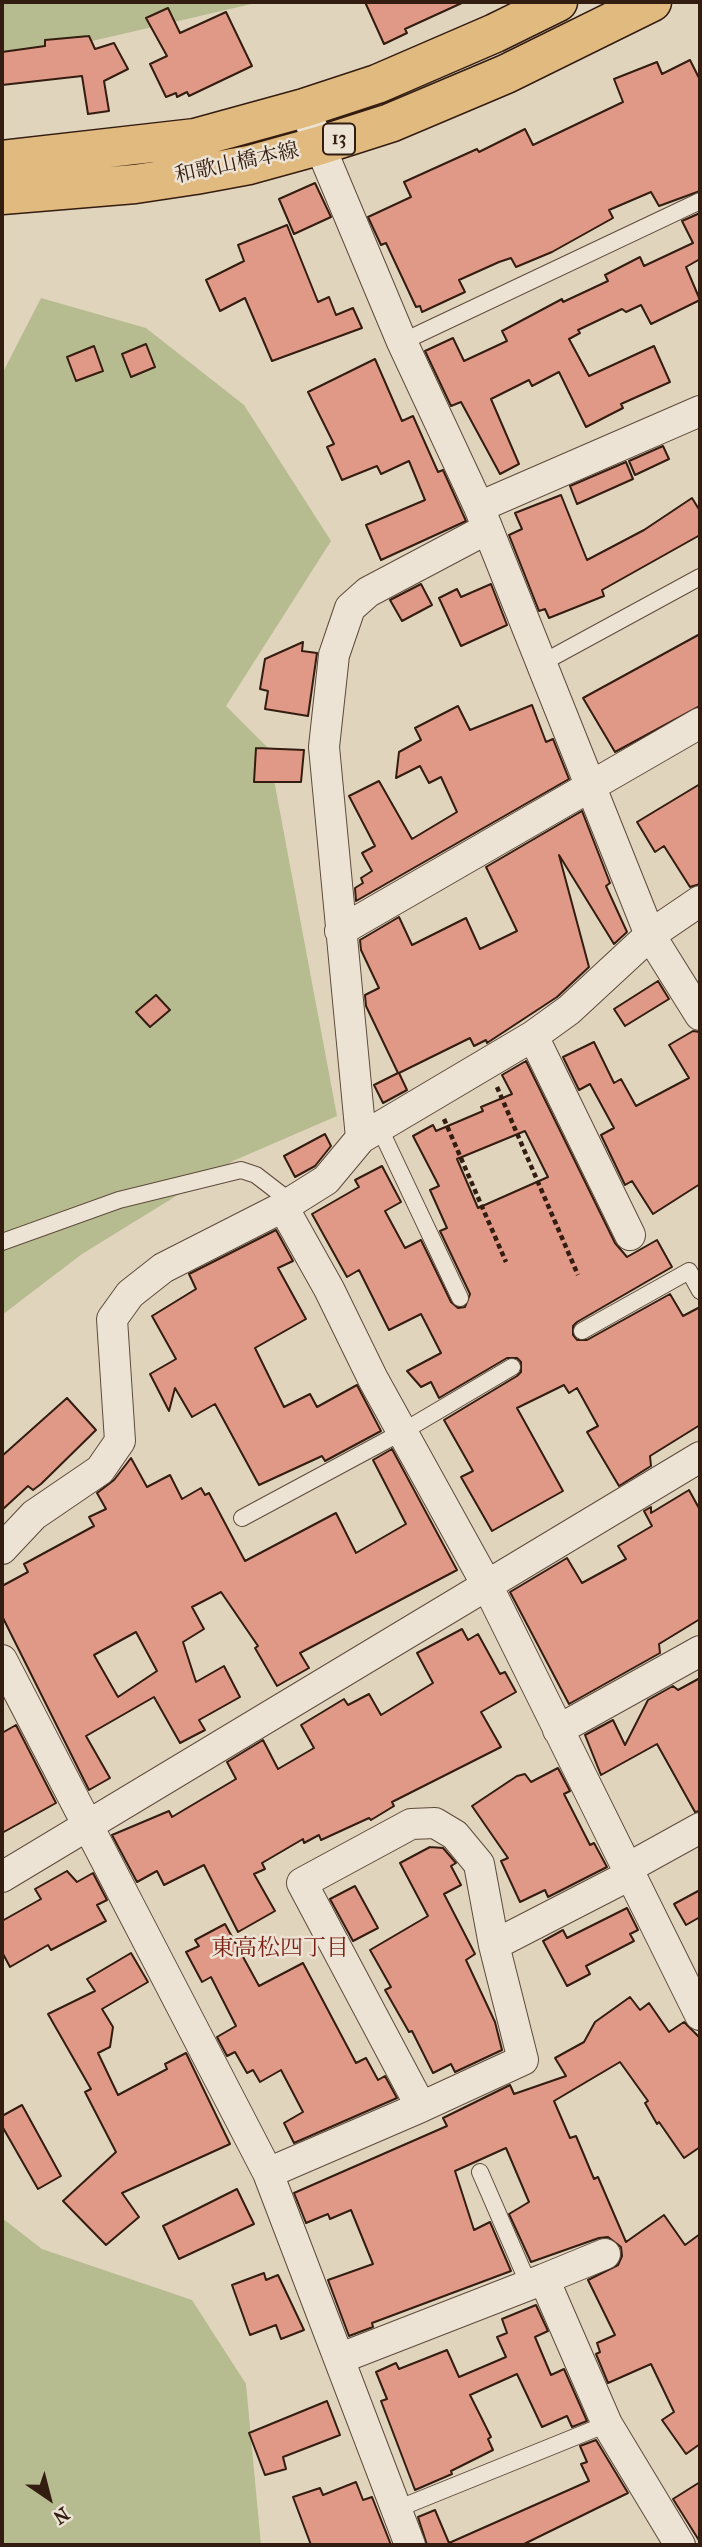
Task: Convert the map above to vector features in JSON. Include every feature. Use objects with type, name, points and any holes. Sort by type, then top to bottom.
[{"type":"main road","name":"和歌山橋本線","points":[[2,160],[195,138],[304,108],[388,79],[495,33],[558,2]]},
{"type":"main road","name":"和歌山橋本線","points":[[2,195],[135,184],[195,175],[249,165],[318,146],[390,123],[480,85],[652,2]]},
{"type":"street","points":[[304,108],[402,342],[483,518],[650,935],[700,1015]]},
{"type":"street","points":[[370,1134],[340,931],[324,747],[334,655],[350,608],[368,592],[483,518],[700,411]]},
{"type":"street","points":[[340,931],[700,723]]},
{"type":"street","points":[[2,1549],[34,1515],[100,1470],[120,1441],[112,1319],[130,1294],[163,1268],[287,1205],[327,1180],[370,1134],[533,1036],[569,1010],[650,935],[700,901]]},
{"type":"street","points":[[533,1036],[630,1236]]},
{"type":"street","points":[[287,1205],[402,1432],[488,1587],[700,2015]]},
{"type":"street","points":[[2,1877],[700,1457]]},
{"type":"street","points":[[558,1730],[700,1651]]},
{"type":"street","points":[[2,1660],[268,2173],[341,2358],[410,2545]]},
{"type":"street","points":[[268,2173],[421,2107],[523,2060],[494,1945],[479,1864],[455,1835],[435,1823],[411,1824],[302,1883],[421,2107]]},
{"type":"street","points":[[494,1945],[628,1872],[700,1828]]},
{"type":"street","points":[[341,2358],[605,2254]]},
{"type":"street","points":[[536,2282],[607,2424],[680,2545]]},
{"type":"lane","points":[[402,342],[700,201]]},
{"type":"lane","points":[[542,663],[700,577]]},
{"type":"lane","points":[[370,1134],[460,1298]]},
{"type":"lane","points":[[2,1242],[119,1200],[241,1170],[256,1175],[287,1205]]},
{"type":"lane","points":[[582,1331],[689,1271],[700,1291]]},
{"type":"lane","points":[[242,1518],[402,1432],[512,1367]]},
{"type":"lane","points":[[480,2172],[536,2282]]},
{"type":"lane","points":[[397,2509],[607,2424]]},
{"type":"path","points":[[487,1064],[578,1275]]},
{"type":"path","points":[[434,1096],[506,1262]]},
{"type":"green space","points":[[2,2],[260,2],[2,62]]},
{"type":"green space","points":[[41,298],[146,328],[244,405],[331,541],[226,706],[268,748],[337,1116],[233,1161],[82,1254],[2,1315],[2,374]]},
{"type":"green space","points":[[2,2218],[42,2249],[192,2300],[246,2384],[261,2545],[2,2545]]},
{"type":"building","points":[[365,2],[464,2],[405,29],[407,33],[384,44]]},
{"type":"building","points":[[168,8],[180,33],[226,12],[252,66],[189,96],[187,92],[177,97],[176,93],[166,97],[150,64],[167,56],[146,18]]},
{"type":"building","points":[[89,36],[95,49],[114,43],[128,69],[104,81],[109,111],[88,114],[82,76],[2,85],[2,52],[45,46],[45,40]]},
{"type":"building","points":[[690,60],[700,80],[700,191],[659,206],[651,192],[609,210],[613,218],[552,252],[516,267],[511,258],[499,262],[459,280],[465,292],[422,312],[420,306],[416,307],[386,243],[381,245],[368,217],[411,197],[404,182],[477,149],[479,152],[525,129],[533,145],[623,102],[614,79],[657,62],[662,74]]},
{"type":"building","points":[[315,183],[331,217],[294,234],[279,199]]},
{"type":"building","points":[[700,213],[700,259],[686,267],[700,300],[651,324],[641,305],[626,312],[622,309],[578,330],[580,333],[569,339],[589,376],[654,346],[670,382],[621,404],[623,408],[586,427],[559,372],[532,386],[529,380],[491,399],[519,464],[500,474],[461,402],[451,406],[425,351],[453,338],[464,361],[507,341],[502,331],[562,299],[563,302],[608,281],[605,275],[640,257],[644,266],[693,243],[682,221]]},
{"type":"building","points":[[287,225],[318,302],[329,297],[336,315],[353,308],[362,328],[272,361],[245,298],[220,311],[206,280],[244,261],[238,245]]},
{"type":"building","points":[[146,344],[155,367],[131,377],[122,354]]},
{"type":"building","points":[[94,346],[103,371],[76,381],[67,357]]},
{"type":"building","points":[[375,359],[402,421],[413,416],[438,472],[443,470],[466,521],[381,560],[366,525],[425,500],[409,461],[381,474],[377,466],[342,480],[327,447],[334,444],[308,392]]},
{"type":"building","points":[[663,446],[669,459],[635,475],[629,461]]},
{"type":"building","points":[[626,462],[633,479],[577,504],[570,486]]},
{"type":"building","points":[[561,495],[587,560],[644,530],[692,498],[700,511],[700,535],[602,590],[604,596],[549,618],[545,609],[539,611],[509,535],[522,529],[515,513]]},
{"type":"building","points":[[421,584],[432,605],[402,621],[390,600]]},
{"type":"building","points":[[491,584],[507,625],[461,646],[439,598],[457,589],[461,597]]},
{"type":"building","points":[[700,634],[700,706],[615,752],[583,698]]},
{"type":"building","points":[[303,642],[302,651],[317,653],[308,716],[265,709],[268,691],[260,689],[265,659]]},
{"type":"building","points":[[532,705],[546,742],[553,739],[569,779],[356,901],[355,888],[363,883],[361,878],[372,871],[362,853],[375,846],[349,796],[379,781],[412,839],[457,812],[441,777],[429,783],[420,766],[396,778],[399,752],[421,740],[415,728],[458,706],[470,730]]},
{"type":"building","points":[[256,748],[304,750],[301,782],[254,782]]},
{"type":"building","points":[[700,784],[700,884],[690,887],[664,846],[655,852],[637,822]]},
{"type":"building","points":[[582,811],[610,883],[606,886],[627,932],[614,944],[559,855],[589,967],[557,997],[487,1043],[486,1040],[474,1046],[470,1038],[399,1073],[407,1090],[383,1103],[374,1085],[398,1073],[366,1006],[365,995],[379,988],[361,950],[360,940],[399,917],[412,945],[466,918],[480,949],[517,931],[486,867]]},
{"type":"building","points":[[658,981],[669,999],[625,1026],[614,1009]]},
{"type":"building","points":[[156,995],[170,1010],[150,1027],[136,1012]]},
{"type":"building","points":[[693,1031],[700,1032],[700,1184],[653,1214],[632,1181],[625,1185],[601,1135],[614,1128],[590,1084],[579,1090],[563,1057],[594,1042],[614,1083],[621,1079],[636,1106],[689,1078],[669,1045]]},
{"type":"building","points":[[526,1061],[615,1243],[627,1257],[657,1240],[672,1267],[577,1322],[573,1326],[573,1335],[577,1340],[587,1340],[670,1294],[683,1316],[700,1307],[700,1425],[650,1456],[651,1466],[619,1486],[587,1432],[598,1426],[577,1388],[569,1393],[564,1385],[517,1408],[563,1491],[492,1531],[461,1477],[473,1471],[444,1420],[517,1376],[521,1372],[521,1362],[517,1358],[507,1358],[439,1398],[431,1382],[421,1387],[407,1371],[441,1353],[421,1314],[389,1330],[359,1270],[347,1277],[312,1214],[359,1187],[355,1180],[382,1166],[401,1202],[385,1211],[405,1248],[421,1240],[451,1302],[458,1308],[465,1307],[470,1294],[440,1231],[447,1228],[430,1190],[439,1186],[413,1136],[433,1125],[436,1131],[483,1111],[481,1107],[512,1094],[502,1075]],"holes":[[[525,1131],[548,1177],[478,1208],[457,1159]]]},
{"type":"building","points":[[325,1134],[331,1146],[315,1166],[295,1177],[284,1156]]},
{"type":"building","points":[[276,1230],[293,1261],[278,1268],[306,1319],[255,1348],[284,1407],[310,1394],[317,1407],[357,1385],[381,1431],[325,1461],[322,1456],[259,1485],[215,1404],[192,1417],[175,1388],[169,1411],[150,1374],[176,1359],[152,1316],[196,1289],[189,1274]]},
{"type":"building","points":[[67,1398],[96,1430],[41,1484],[33,1490],[28,1486],[2,1510],[2,1456]]},
{"type":"building","points":[[392,1449],[457,1570],[300,1653],[309,1668],[277,1686],[255,1648],[258,1646],[221,1592],[192,1607],[204,1629],[183,1642],[196,1682],[224,1666],[240,1697],[199,1720],[205,1730],[180,1743],[154,1697],[86,1736],[110,1778],[89,1790],[2,1616],[2,1586],[28,1572],[24,1564],[94,1526],[89,1517],[106,1509],[97,1493],[114,1480],[131,1458],[147,1487],[170,1475],[182,1499],[201,1488],[205,1495],[209,1493],[245,1561],[336,1513],[356,1553],[406,1524],[373,1460]],"holes":[[[136,1632],[157,1671],[118,1697],[94,1655]]]},
{"type":"building","points":[[689,1490],[700,1510],[700,1619],[659,1644],[660,1653],[569,1704],[510,1592],[567,1558],[582,1583],[626,1559],[618,1546],[652,1526],[644,1511],[651,1507],[651,1513]]},
{"type":"building","points":[[462,1629],[468,1640],[478,1634],[500,1674],[505,1672],[516,1692],[481,1712],[501,1747],[392,1802],[394,1806],[371,1820],[369,1818],[321,1840],[319,1835],[304,1843],[303,1839],[262,1863],[265,1869],[254,1874],[275,1911],[238,1932],[204,1865],[164,1885],[157,1871],[137,1882],[112,1835],[169,1811],[172,1817],[236,1779],[227,1762],[263,1740],[278,1769],[314,1748],[301,1725],[344,1699],[348,1705],[369,1694],[381,1715],[433,1683],[417,1653]]},
{"type":"building","points":[[700,1678],[700,1811],[695,1812],[657,1744],[601,1775],[585,1735],[613,1720],[625,1745],[648,1700],[673,1686],[678,1690]]},
{"type":"building","points":[[16,1725],[56,1803],[2,1833],[2,1733]]},
{"type":"building","points":[[558,1768],[570,1791],[564,1794],[590,1845],[594,1843],[607,1867],[548,1897],[545,1890],[520,1902],[501,1861],[508,1858],[472,1806],[517,1776],[525,1774],[531,1782]]},
{"type":"building","points":[[430,1847],[443,1848],[456,1863],[451,1866],[461,1885],[444,1894],[475,1954],[466,1960],[495,2022],[502,2050],[455,2072],[451,2064],[433,2073],[412,2031],[409,2032],[385,1990],[391,1987],[370,1950],[428,1916],[400,1863]]},
{"type":"building","points":[[67,1871],[77,1882],[93,1873],[107,1900],[97,1905],[106,1921],[51,1950],[48,1945],[10,1967],[2,1952],[2,1921],[41,1899],[35,1889]]},
{"type":"building","points":[[355,1886],[378,1928],[353,1941],[330,1899]]},
{"type":"building","points":[[700,1890],[700,1917],[686,1925],[674,1904]]},
{"type":"building","points":[[627,1908],[638,1930],[630,1934],[634,1941],[586,1966],[590,1974],[567,1986],[543,1941],[563,1930],[567,1938]]},
{"type":"building","points":[[225,1924],[259,1986],[303,1963],[356,2063],[366,2058],[378,2080],[385,2076],[397,2098],[294,2143],[284,2123],[303,2112],[281,2070],[260,2082],[253,2070],[247,2073],[235,2052],[227,2056],[217,2037],[236,2026],[211,1977],[202,1982],[186,1952],[199,1946],[195,1940]]},
{"type":"building","points":[[131,1953],[148,1982],[102,2009],[113,2027],[110,2047],[98,2053],[118,2095],[167,2069],[165,2064],[186,2053],[230,2144],[122,2193],[139,2217],[106,2245],[63,2201],[116,2152],[85,2092],[91,2089],[48,2014],[95,1991],[87,1979]]},
{"type":"building","points":[[630,1997],[640,2010],[649,2003],[669,2032],[684,2022],[700,2038],[700,2147],[684,2158],[659,2122],[657,2124],[645,2103],[648,2101],[620,2062],[554,2101],[570,2138],[576,2136],[594,2179],[598,2177],[626,2242],[664,2215],[685,2245],[700,2234],[700,2444],[686,2454],[662,2420],[674,2412],[651,2364],[608,2383],[596,2354],[600,2352],[597,2343],[615,2335],[588,2280],[618,2265],[622,2256],[621,2247],[608,2237],[599,2238],[531,2262],[509,2214],[529,2202],[506,2148],[455,2171],[474,2230],[490,2222],[511,2271],[372,2323],[373,2327],[349,2336],[328,2280],[373,2264],[351,2210],[330,2219],[328,2214],[306,2223],[294,2193],[447,2126],[443,2118],[510,2085],[514,2094],[566,2076],[555,2058],[584,2042],[595,2022]]},
{"type":"building","points":[[22,2105],[61,2176],[38,2189],[2,2126],[2,2116]]},
{"type":"building","points":[[237,2189],[254,2224],[179,2259],[163,2226]]},
{"type":"building","points":[[264,2273],[266,2280],[278,2275],[304,2330],[281,2339],[276,2325],[250,2335],[232,2285]]},
{"type":"building","points":[[536,2305],[548,2331],[535,2337],[551,2375],[564,2369],[587,2421],[572,2427],[567,2416],[542,2427],[517,2374],[470,2395],[491,2437],[488,2439],[493,2450],[451,2471],[452,2474],[415,2490],[381,2401],[387,2399],[376,2372],[396,2363],[399,2369],[447,2350],[459,2377],[506,2357],[497,2337],[507,2333],[502,2319]]},
{"type":"building","points":[[327,2401],[340,2435],[283,2457],[286,2469],[265,2475],[249,2433]]},
{"type":"building","points":[[596,2440],[628,2493],[522,2545],[427,2545],[418,2517],[435,2510],[449,2543],[589,2481],[581,2464],[587,2462],[580,2446]]},
{"type":"building","points":[[356,2482],[363,2500],[372,2497],[391,2545],[311,2545],[293,2497],[320,2488],[323,2495]]},
{"type":"building","points":[[700,2482],[700,2542],[673,2499]]},
{"type":"district","name":"東高松四丁目","points":[[280,1949]]}]
